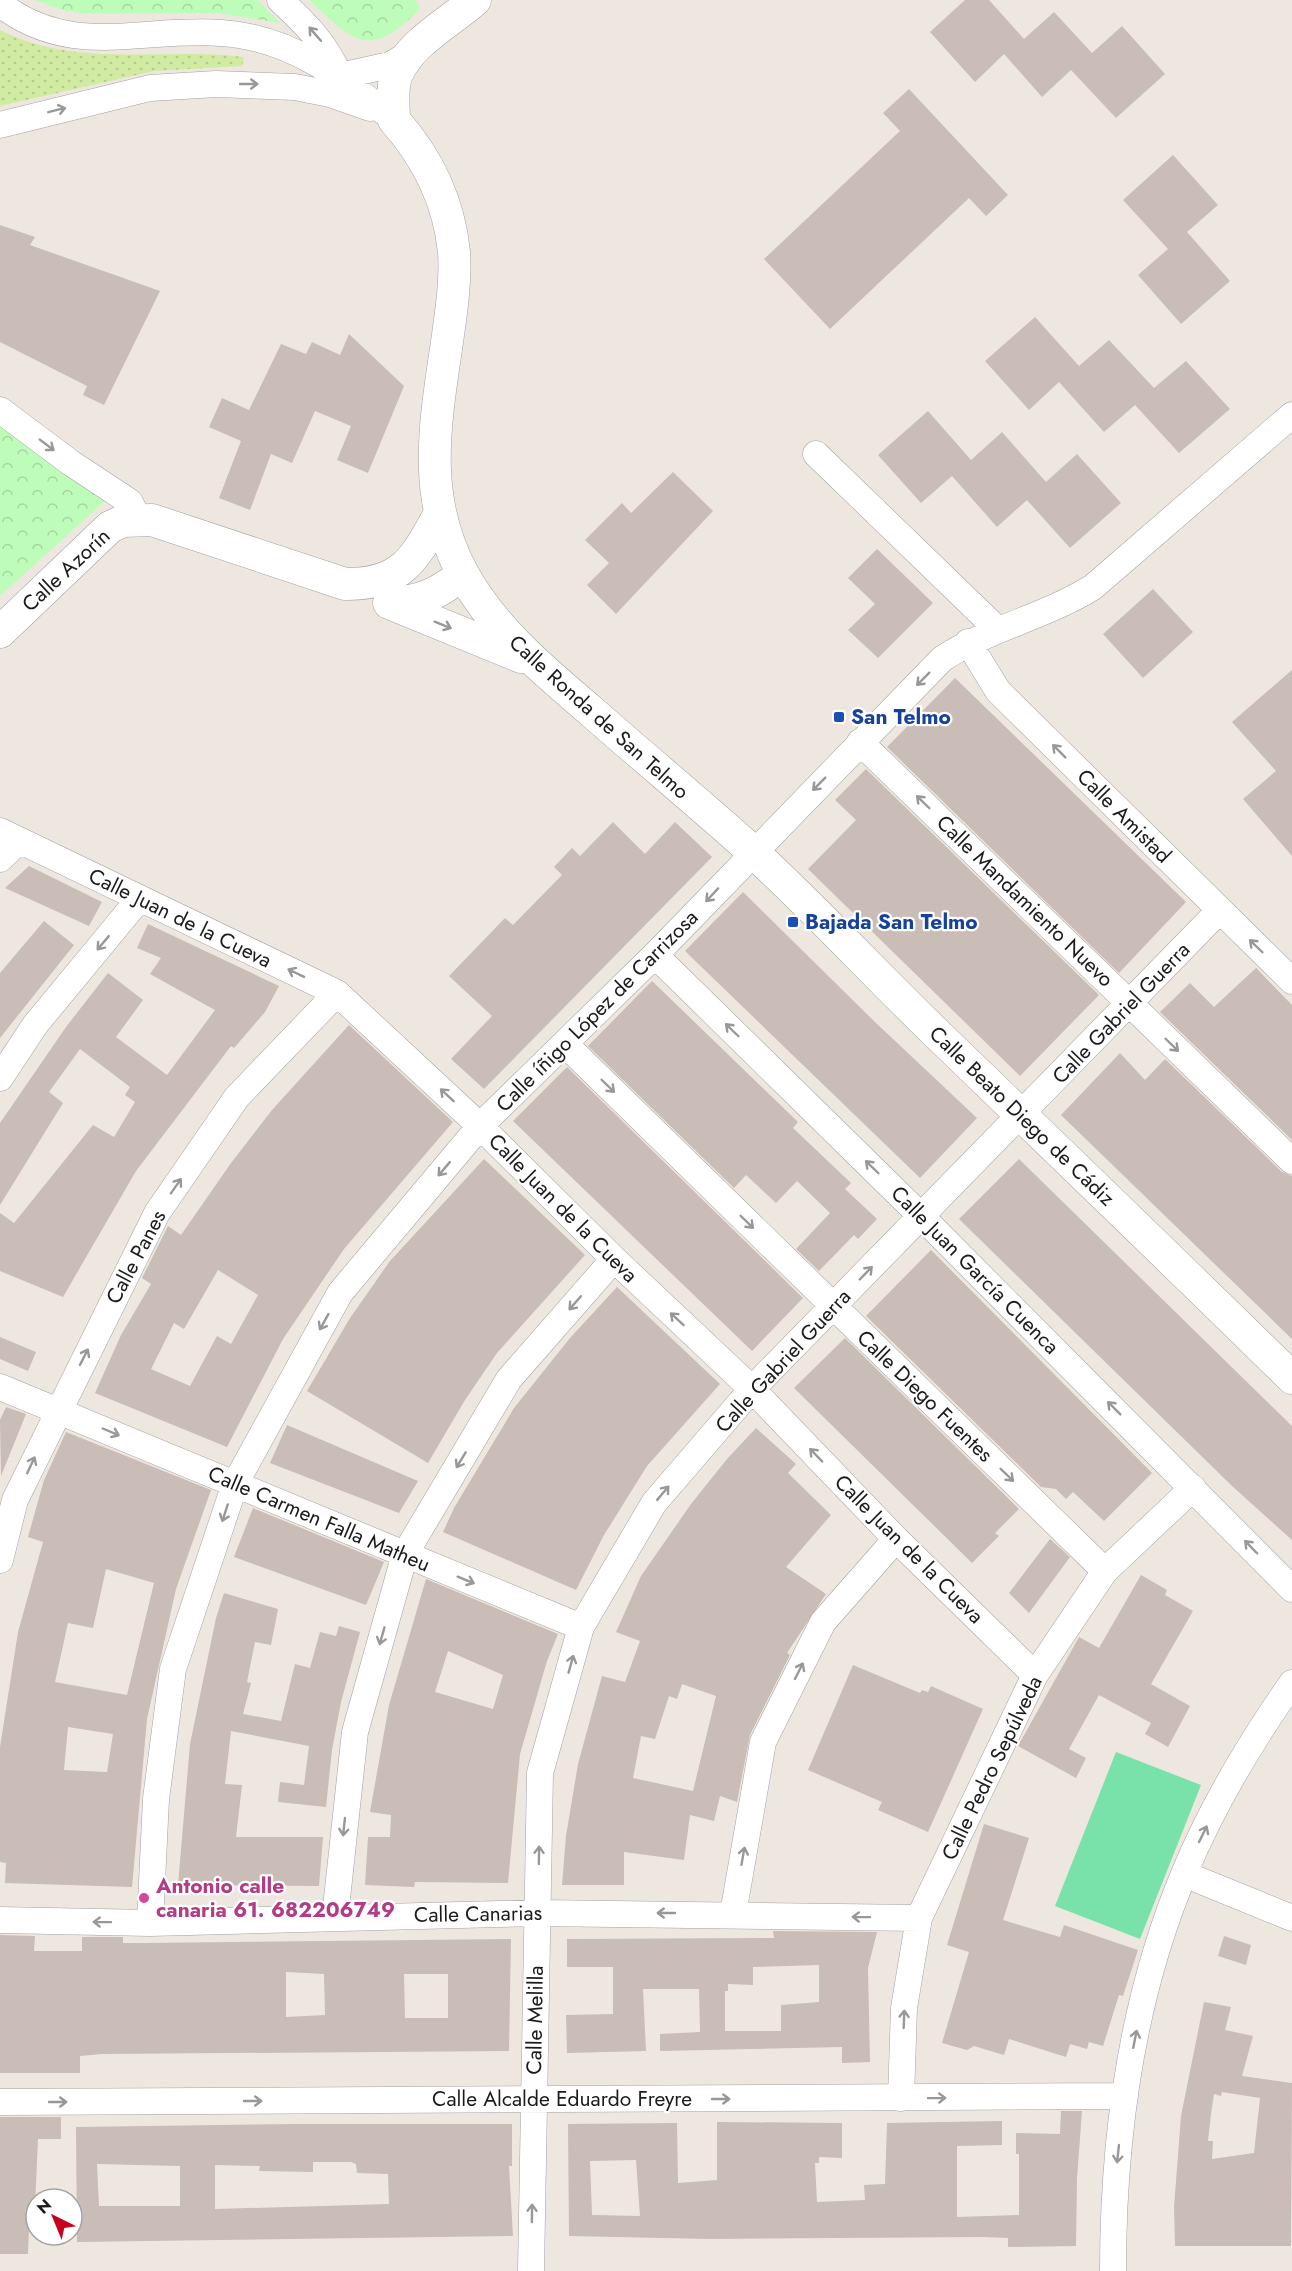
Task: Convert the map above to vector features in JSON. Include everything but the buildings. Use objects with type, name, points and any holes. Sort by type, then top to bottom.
[{"type":"street","name":"Calle Ronda de San Telmo","points":[[280,0],[314,32],[328,50],[340,76]]},
{"type":"street","points":[[340,76],[390,64],[409,54],[475,0]]},
{"type":"street","name":"Calle Ronda de San Telmo","points":[[0,4],[12,13],[55,34],[105,38],[222,33],[261,39],[306,57],[340,76],[394,120],[413,141],[432,173],[448,214],[454,254],[453,301],[435,421],[433,459],[440,513],[450,545],[463,574],[503,631],[537,665],[753,852]]},
{"type":"street","points":[[0,125],[150,88],[216,84],[265,84],[330,94],[363,105],[394,120],[396,76],[409,54]]},
{"type":"street","points":[[0,410],[71,463],[130,502],[138,519],[152,520],[345,584],[364,596],[389,603],[507,650],[537,665]]},
{"type":"street","points":[[753,852],[942,659],[968,642],[1072,600],[1093,587],[1292,415]]},
{"type":"street","points":[[816,454],[997,629]]},
{"type":"street","points":[[405,569],[420,551],[440,513]]},
{"type":"street","name":"Calle Azorín","points":[[0,632],[110,527],[123,521],[138,519]]},
{"type":"street","points":[[345,584],[367,584],[388,578],[405,569],[421,566],[463,574]]},
{"type":"street","points":[[389,603],[412,602],[430,597],[463,574]]},
{"type":"street","name":"Calle Amistad","points":[[968,642],[998,691],[1292,981]]},
{"type":"street","name":"Calle Mandamiento Nuevo","points":[[861,742],[1292,1161]]},
{"type":"street","points":[[0,859],[9,836]]},
{"type":"street","name":"Calle Juan de la Cueva","points":[[9,836],[337,993],[480,1126],[614,1259],[752,1389],[896,1539],[1035,1675]]},
{"type":"street","name":"Calle íñigo López de Carrizosa","points":[[150,1923],[156,1799],[173,1668],[235,1484],[340,1293],[480,1126],[566,1045],[753,852]]},
{"type":"street","name":"Calle Beato Diego de Cádiz","points":[[753,852],[1292,1378]]},
{"type":"street","points":[[0,1078],[35,1025],[140,898]]},
{"type":"street","name":"Calle Gabriel Guerra","points":[[538,1913],[540,1773],[581,1627],[654,1503],[752,1389],[1131,1004],[1219,911]]},
{"type":"street","name":"Calle Juan García Cuenca","points":[[655,955],[921,1216],[1292,1589]]},
{"type":"street","name":"Calle Panes","points":[[0,1560],[8,1498],[57,1410],[157,1213],[237,1097],[337,993]]},
{"type":"street","name":"Calle Diego Fuentes","points":[[566,1045],[1106,1571]]},
{"type":"street","points":[[335,1917],[355,1732],[405,1554],[508,1379],[614,1259]]},
{"type":"street","name":"Calle Carmen Falla Matheu","points":[[0,1387],[581,1627]]},
{"type":"street","name":"Calle Pedro Sepúlveda","points":[[901,2098],[904,2008],[919,1918],[1035,1675],[1106,1571],[1193,1488]]},
{"type":"street","points":[[734,1914],[763,1742],[823,1622],[896,1539]]},
{"type":"street","points":[[1113,2271],[1116,2170],[1125,2096],[1138,2022],[1155,1960],[1184,1874],[1252,1740],[1292,1683]]},
{"type":"street","points":[[1184,1874],[1292,1918]]},
{"type":"street","name":"Calle Canarias","points":[[0,1920],[150,1923],[538,1913],[919,1918]]},
{"type":"street","name":"Calle Melilla","points":[[531,2271],[538,1913]]},
{"type":"street","name":"Calle Alcalde Eduardo Freyre","points":[[0,2102],[1125,2096]]},
{"type":"green space","points":[[34,0],[258,0],[280,23],[218,13],[91,14],[66,11]]},
{"type":"green space","points":[[309,0],[416,0],[420,9],[388,35],[375,40],[363,40],[339,27]]},
{"type":"green space","points":[[0,30],[29,42],[89,53],[244,57],[242,66],[154,71],[0,106]]},
{"type":"green space","points":[[0,426],[106,500],[0,596]]},
{"type":"green space","points":[[1116,1752],[1201,1785],[1140,1939],[1055,1906]]},
{"type":"place","name":"San Telmo","points":[[839,717]]},
{"type":"place","name":"Bajada San Telmo","points":[[793,922]]},
{"type":"place","name":"Antonio calle canaria 61. 682206749","points":[[144,1898]]}]
